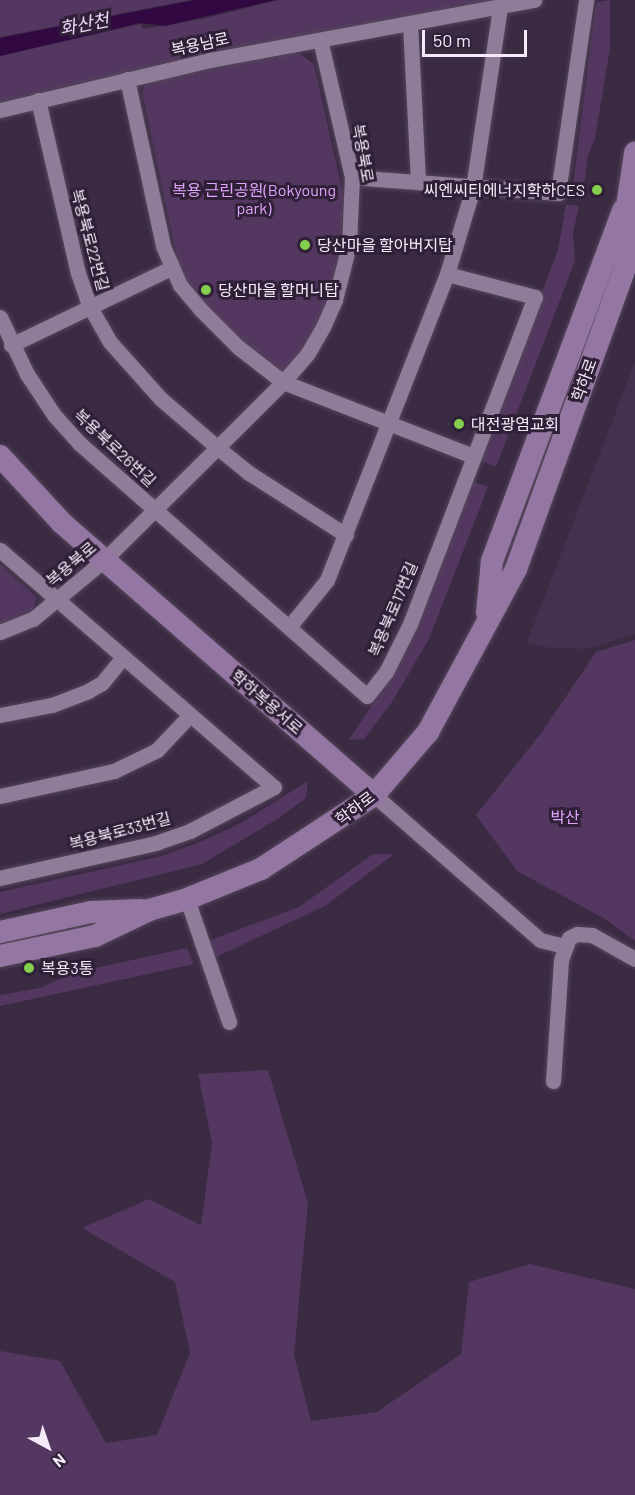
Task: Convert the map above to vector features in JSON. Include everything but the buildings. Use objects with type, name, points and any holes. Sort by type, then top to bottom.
[{"type":"street","name":"복용남로","points":[[0,110],[126,79],[535,0]]},
{"type":"street","points":[[352,177],[418,179],[472,188],[558,193],[586,0]]},
{"type":"street","points":[[156,510],[289,627],[327,580],[447,273],[472,188],[500,7]]},
{"type":"street","points":[[410,23],[418,179]]},
{"type":"street","name":"복용북로","points":[[0,632],[33,619],[104,560],[284,382],[308,352],[335,300],[348,245],[352,177],[320,40]]},
{"type":"street","points":[[126,79],[153,205],[171,268],[201,310],[238,347],[284,382],[473,456]]},
{"type":"street","name":"복용북로22번길","points":[[38,100],[67,229],[90,307],[133,371],[218,448]]},
{"type":"street","name":"학하로","points":[[0,956],[95,936],[149,910],[187,899],[261,869],[374,795],[428,732],[471,656],[486,620],[492,561],[628,200],[635,153]]},
{"type":"street","points":[[11,345],[171,268]]},
{"type":"street","name":"복용북로17번길","points":[[289,627],[367,696],[386,672],[410,624],[535,297],[447,273]]},
{"type":"street","name":"복용북로26번길","points":[[0,317],[11,345],[54,415],[79,442],[156,510]]},
{"type":"street","points":[[218,448],[249,473],[346,535]]},
{"type":"street","name":"학하복용서로","points":[[0,456],[62,523],[540,940],[564,946]]},
{"type":"street","name":"복용북로33번길","points":[[0,549],[274,787],[190,831],[156,843],[0,878]]},
{"type":"street","points":[[0,715],[52,705],[88,691],[102,683],[123,657]]},
{"type":"street","points":[[0,796],[114,771],[156,750],[190,715]]},
{"type":"street","points":[[187,899],[230,1022]]},
{"type":"street","name":"학하로","points":[[0,932],[91,912],[149,910]]},
{"type":"street","points":[[553,1082],[564,946],[577,934],[592,935],[635,958]]},
{"type":"shaded area","points":[[635,362],[635,634],[587,649],[550,648],[527,642]]},
{"type":"green space","points":[[0,0],[190,0],[0,37]]},
{"type":"green space","points":[[279,0],[505,0],[107,77],[0,102],[0,56],[141,24],[143,29],[202,19]]},
{"type":"green space","points":[[610,0],[610,48],[595,138],[588,156],[584,185],[573,185],[595,10],[598,2]]},
{"type":"green space","name":"복용 근린공원(Bokyoung park)","points":[[298,52],[314,64],[344,198],[339,265],[329,300],[314,335],[286,373],[277,375],[206,311],[173,261],[177,258],[142,92],[147,81]]},
{"type":"green space","points":[[566,204],[579,206],[573,233],[575,261],[496,467],[478,460],[558,250]]},
{"type":"green space","points":[[469,480],[488,487],[429,639],[392,702],[364,739],[349,740],[391,675]]},
{"type":"green space","points":[[0,564],[37,598],[29,618],[0,629]]},
{"type":"green space","name":"박산","points":[[635,640],[635,941],[605,919],[517,871],[476,815],[542,732],[596,652]]},
{"type":"green space","points":[[308,781],[306,798],[279,818],[202,864],[0,914],[0,892],[162,856],[239,824]]},
{"type":"green space","points":[[373,854],[394,854],[325,906],[214,958],[208,941],[299,907]]},
{"type":"green space","points":[[187,948],[194,964],[0,1006],[0,995],[40,988],[73,973]]},
{"type":"green space","points":[[268,1070],[308,1203],[294,1355],[311,1421],[377,1412],[461,1354],[469,1282],[530,1264],[635,1289],[635,1495],[0,1495],[0,1351],[60,1361],[106,1443],[157,1435],[190,1353],[175,1282],[82,1228],[149,1199],[201,1225],[212,1143],[198,1074]]},
{"type":"water","name":"화산천","points":[[195,0],[275,0],[165,26],[140,23],[0,56],[0,38]]},
{"type":"place","name":"씨엔씨티에너지학하CES","points":[[597,190]]},
{"type":"place","name":"당산마을 할아버지탑","points":[[305,245]]},
{"type":"place","name":"당산마을 할머니탑","points":[[206,290]]},
{"type":"place","name":"대전광염교회","points":[[459,424]]},
{"type":"place","name":"복용3통","points":[[29,968]]}]
